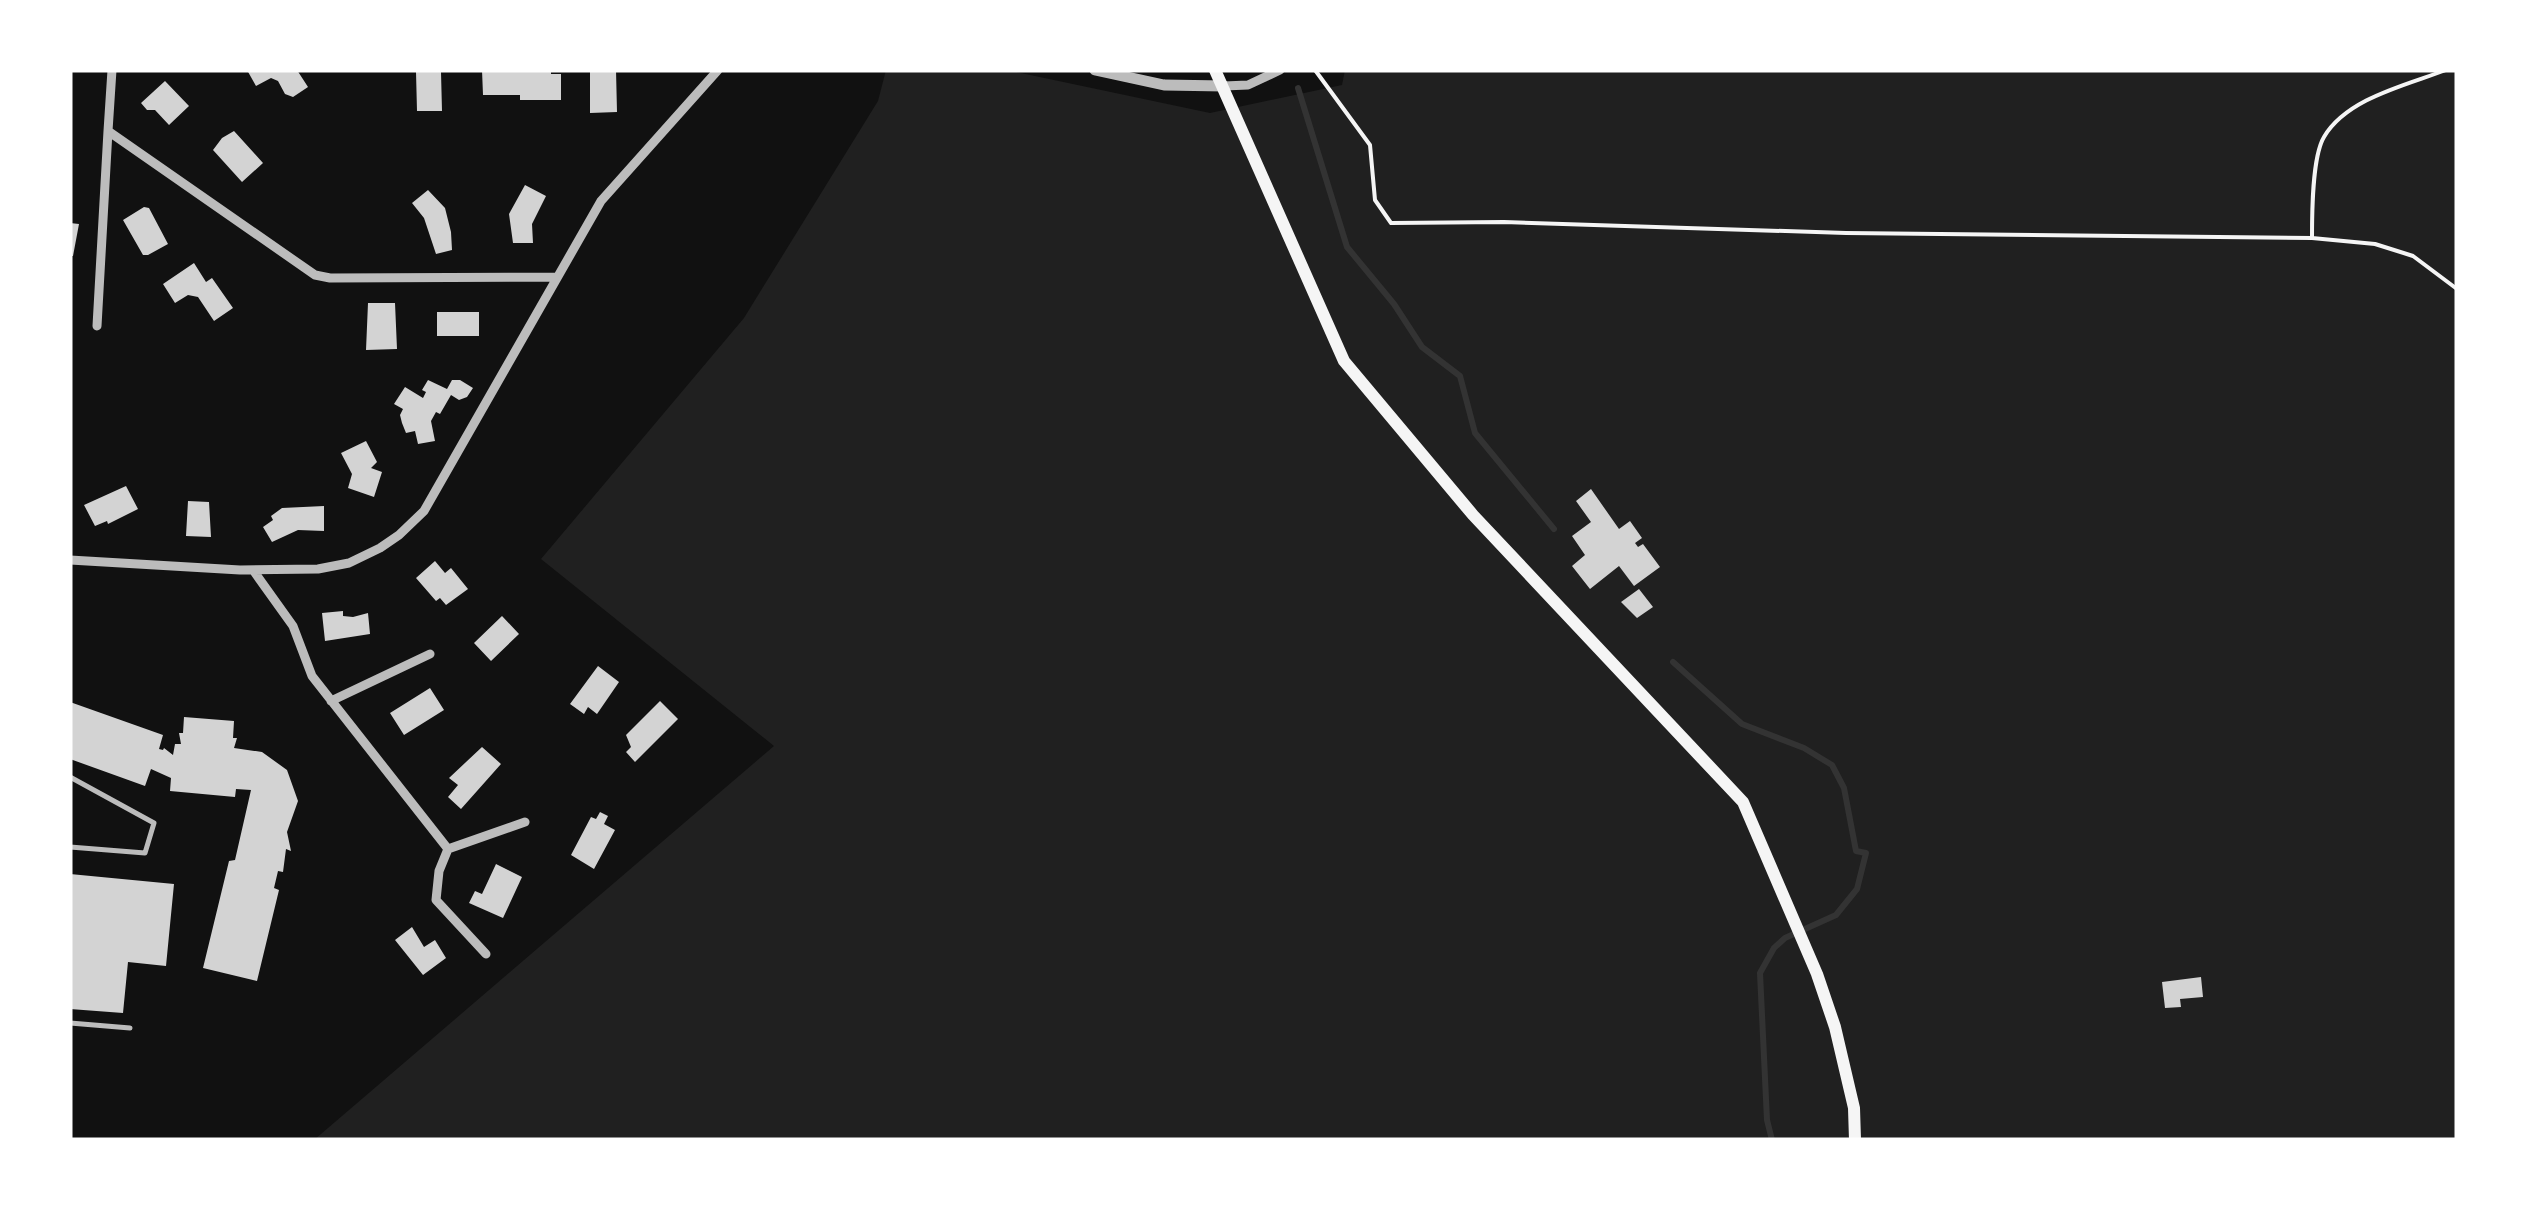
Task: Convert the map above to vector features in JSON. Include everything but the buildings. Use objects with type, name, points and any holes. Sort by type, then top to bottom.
[{"type":"main road","points":[[1214,70],[1344,360],[1473,514],[1743,802],[1835,1027],[1850,1092],[1855,1140]]},
{"type":"street","points":[[97,326],[112,70]]},
{"type":"street","points":[[1095,70],[1164,85],[1224,86],[1248,85],[1280,70]]},
{"type":"street","points":[[70,560],[253,570],[318,569],[348,562],[399,535],[424,510],[600,201],[712,72]]},
{"type":"street","points":[[108,131],[314,275],[557,277]]},
{"type":"street","points":[[253,570],[293,626],[312,676],[448,849]]},
{"type":"street","points":[[331,701],[430,654]]},
{"type":"street","points":[[486,954],[436,900],[439,871],[448,849],[525,822]]},
{"type":"lane","points":[[70,777],[154,823],[145,853],[70,847]]},
{"type":"lane","points":[[70,1023],[130,1028]]},
{"type":"path","points":[[1315,70],[1370,145],[1374,200],[1391,223],[1504,222],[1846,234],[2312,238],[2375,244],[2413,256],[2457,289]]},
{"type":"path","points":[[2312,238],[2313,192],[2322,138],[2349,109],[2446,70]]},
{"type":"shaded area","points":[[886,70],[1007,70],[1210,113],[1342,85],[1345,70],[2457,70],[2457,1140],[314,1140],[774,746],[541,559],[744,318],[878,101]]},
{"type":"waterway","points":[[1298,88],[1347,247],[1394,304],[1422,347],[1460,376],[1475,433],[1554,529]]},
{"type":"waterway","points":[[1673,662],[1742,724],[1804,748],[1832,765],[1844,788],[1856,851],[1866,853],[1857,889],[1836,915],[1785,938],[1774,948],[1760,973],[1767,1120],[1772,1140]]}]
